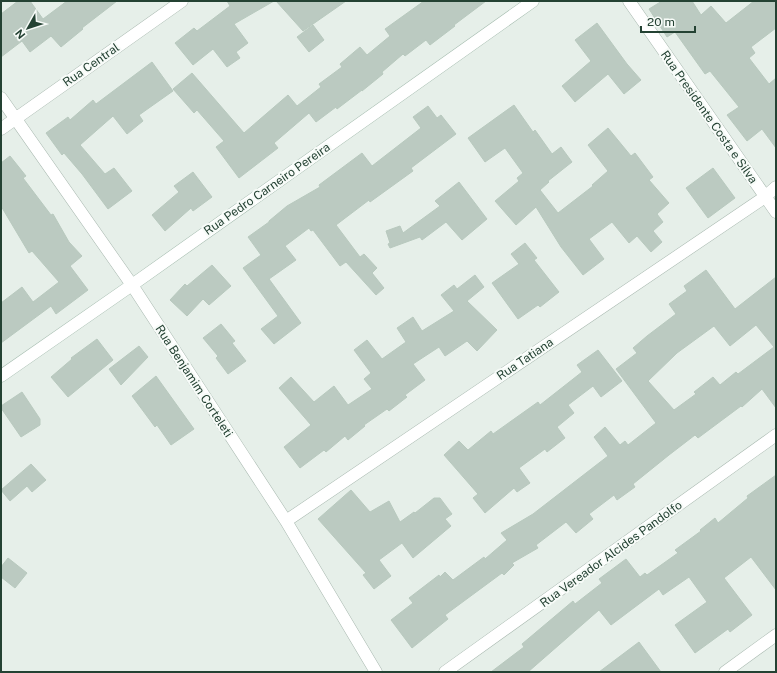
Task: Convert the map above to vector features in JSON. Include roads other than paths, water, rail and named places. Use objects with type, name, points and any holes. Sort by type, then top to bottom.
[{"type":"street","name":"Rua Central","points":[[1,130],[182,1]]},
{"type":"street","name":"Rua Pedro Carneiro Pereira","points":[[1,376],[533,1]]},
{"type":"street","name":"Rua Presidente Costa e Silva","points":[[629,1],[776,212]]},
{"type":"street","name":"Rua Benjamim Corteleti","points":[[1,98],[132,285],[286,521],[376,672]]},
{"type":"street","name":"Rua Tatiana","points":[[286,521],[765,197],[776,187]]},
{"type":"street","name":"Rua Vereador Alcides Pandolfo","points":[[445,672],[776,435]]},
{"type":"street","points":[[725,672],[776,636]]}]
